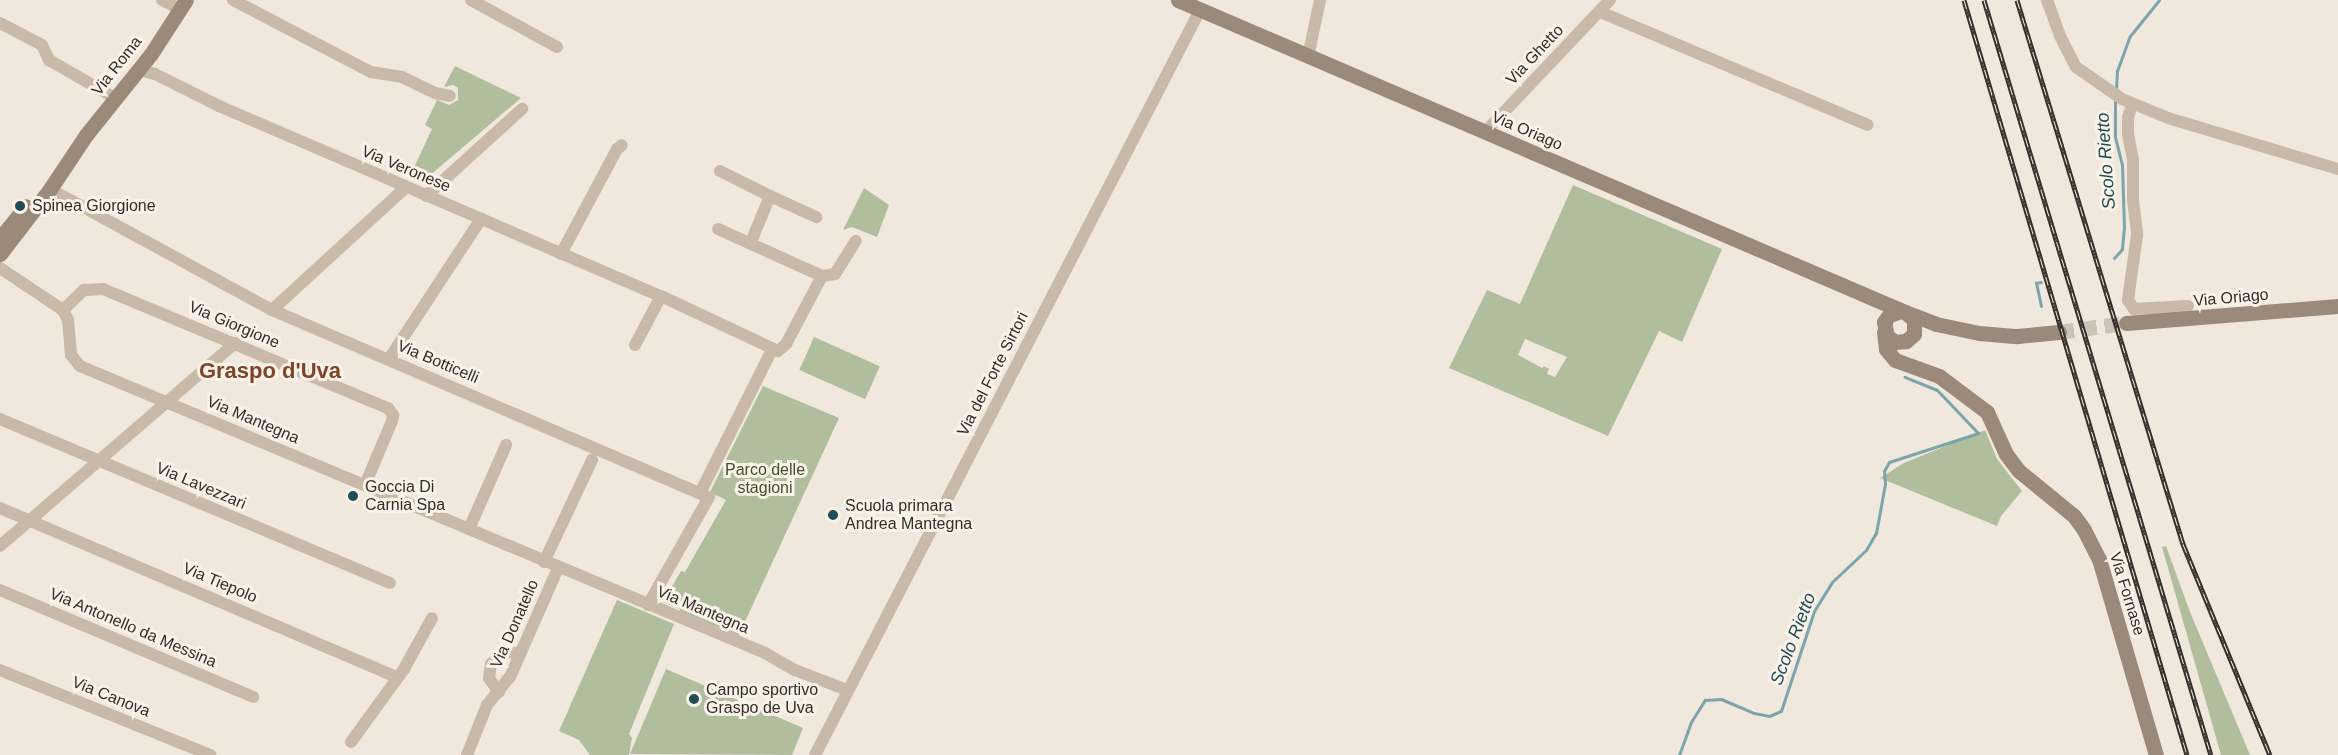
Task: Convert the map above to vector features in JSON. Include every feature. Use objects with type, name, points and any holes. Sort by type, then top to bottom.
[{"type":"street","points":[[162,0],[183,5]]},
{"type":"street","points":[[232,0],[371,72],[402,77],[435,93],[450,96]]},
{"type":"street","points":[[471,0],[557,47]]},
{"type":"street","name":"Via Oriago","points":[[1178,0],[1936,324],[2000,335],[2059,332]]},
{"type":"street","points":[[1308,57],[1320,0]]},
{"type":"street","name":"Via Ghetto","points":[[1485,132],[1610,0]]},
{"type":"street","points":[[2048,0],[2060,36],[2076,67],[2122,99],[2338,169]]},
{"type":"street","name":"Via Roma","points":[[0,254],[50,189],[74,152],[139,70],[183,5]]},
{"type":"street","name":"Via del Forte Sirtori","points":[[815,755],[1200,10]]},
{"type":"street","points":[[1601,10],[1605,14],[1869,125]]},
{"type":"street","points":[[0,23],[42,45],[49,60],[115,98]]},
{"type":"street","name":"Via Veronese","points":[[139,70],[155,74],[219,106],[661,296],[772,350]]},
{"type":"street","points":[[2122,99],[2128,118],[2128,134],[2133,159],[2133,201],[2137,235],[2128,300],[2134,309],[2188,306]]},
{"type":"street","points":[[426,196],[522,109]]},
{"type":"street","points":[[561,254],[617,149],[622,145]]},
{"type":"street","name":"Via Roma","points":[[3,233],[62,162],[74,152]]},
{"type":"street","points":[[720,171],[816,217]]},
{"type":"street","points":[[272,310],[406,188]]},
{"type":"street","name":"Via Botticelli","points":[[50,189],[272,310],[700,493]]},
{"type":"street","points":[[751,242],[770,196]]},
{"type":"street","points":[[389,359],[481,219]]},
{"type":"street","points":[[718,229],[822,276],[835,274],[856,241]]},
{"type":"street","points":[[0,246],[7,235],[3,233]]},
{"type":"street","points":[[0,268],[63,310]]},
{"type":"street","points":[[648,605],[709,497],[700,493],[772,350],[778,351],[786,344],[822,276]]},
{"type":"street","name":"Via Giorgione","points":[[63,310],[84,290],[103,289],[391,411],[392,421],[365,485]]},
{"type":"street","name":"Via Oriago","points":[[1862,294],[1876,308],[1884,327],[1896,342],[1906,341],[1914,331],[1936,324]]},
{"type":"street","points":[[635,345],[661,296]]},
{"type":"street","name":"Via Oriago","points":[[2126,323],[2338,306]]},
{"type":"street","name":"Via Mantegna","points":[[63,310],[68,320],[69,349],[74,361],[80,366],[848,690]]},
{"type":"street","points":[[1884,327],[1888,315],[1903,311],[1914,320],[1914,352],[1924,369]]},
{"type":"street","name":"Via Fornase","points":[[1884,327],[1890,355],[1895,360],[1924,369],[1957,386],[1987,412],[2006,454],[2019,471],[2074,516],[2090,539],[2103,570],[2156,755]]},
{"type":"street","points":[[0,546],[235,343]]},
{"type":"street","name":"Via Lavezzari","points":[[0,419],[390,583]]},
{"type":"street","points":[[469,529],[506,445]]},
{"type":"street","points":[[544,562],[592,460]]},
{"type":"street","name":"Via Tiepolo","points":[[0,508],[397,677]]},
{"type":"street","name":"Via Donatello","points":[[466,755],[487,705],[510,677],[558,568]]},
{"type":"street","name":"Via Antonello da Messina","points":[[0,590],[253,697]]},
{"type":"street","points":[[351,742],[397,677],[432,618]]},
{"type":"street","points":[[499,692],[489,678],[491,664],[504,652],[520,653]]},
{"type":"street","name":"Via Canova","points":[[0,670],[210,755]]},
{"type":"green space","points":[[455,66],[521,98],[422,182],[410,176],[432,129],[425,125],[437,100],[449,105],[458,100],[458,88],[453,85],[444,87]]},
{"type":"green space","points":[[1573,185],[1722,249],[1682,342],[1659,331],[1608,436],[1449,368],[1487,290],[1520,304]],"holes":[[[1525,339],[1567,357],[1555,377],[1547,374],[1549,369],[1544,366],[1542,368],[1518,355]]]},
{"type":"green space","points":[[864,188],[889,205],[877,237],[852,227],[843,230]]},
{"type":"green space","points":[[814,337],[880,366],[865,399],[799,370]]},
{"type":"green space","name":"Parco delle stagioni","points":[[763,386],[839,418],[737,639],[679,615],[680,609],[663,602],[681,571],[685,572],[726,500],[710,492]]},
{"type":"green space","points":[[1985,430],[1997,459],[2022,491],[2001,516],[1997,526],[1880,478],[1904,463]]},
{"type":"green space","points":[[2166,546],[2190,612],[2250,755],[2221,755],[2162,547]]},
{"type":"green space","points":[[617,600],[674,624],[629,734],[632,738],[629,755],[590,755],[579,740],[559,731]]},
{"type":"green space","name":"Campo sportivo Graspo de Uva","points":[[666,669],[803,728],[792,755],[630,754]]},
{"type":"waterway","name":"Scolo Rietto","points":[[2116,89],[2117,71],[2130,36],[2159,0]]},
{"type":"waterway","name":"Scolo Rietto","points":[[2114,258],[2122,249],[2124,228],[2122,165],[2115,136],[2115,99]]},
{"type":"waterway","name":"Scolo Rietto","points":[[2041,282],[2036,283],[2041,306]]},
{"type":"waterway","name":"Scolo Rietto","points":[[1679,755],[1691,722],[1705,700],[1721,699],[1754,713],[1769,716],[1781,711],[1814,611],[1832,582],[1866,550],[1876,533],[1885,484],[1884,471],[1889,462],[1978,433],[1937,390],[1905,377]]},
{"type":"tunnel","points":[[2059,332],[2126,323]]},
{"type":"railway","points":[[1964,0],[2187,755]]},
{"type":"railway","points":[[1984,0],[2211,755]]},
{"type":"railway","points":[[2017,0],[2183,544],[2270,755]]},
{"type":"place","name":"Spinea Giorgione","points":[[20,206]]},
{"type":"place","name":"Goccia Di Carnia Spa","points":[[353,496]]},
{"type":"place","name":"Scuola primara Andrea Mantegna","points":[[833,515]]},
{"type":"place","name":"Campo sportivo Graspo de Uva","points":[[694,699]]},
{"type":"district","name":"Graspo d'Uva","points":[[270,371]]}]
